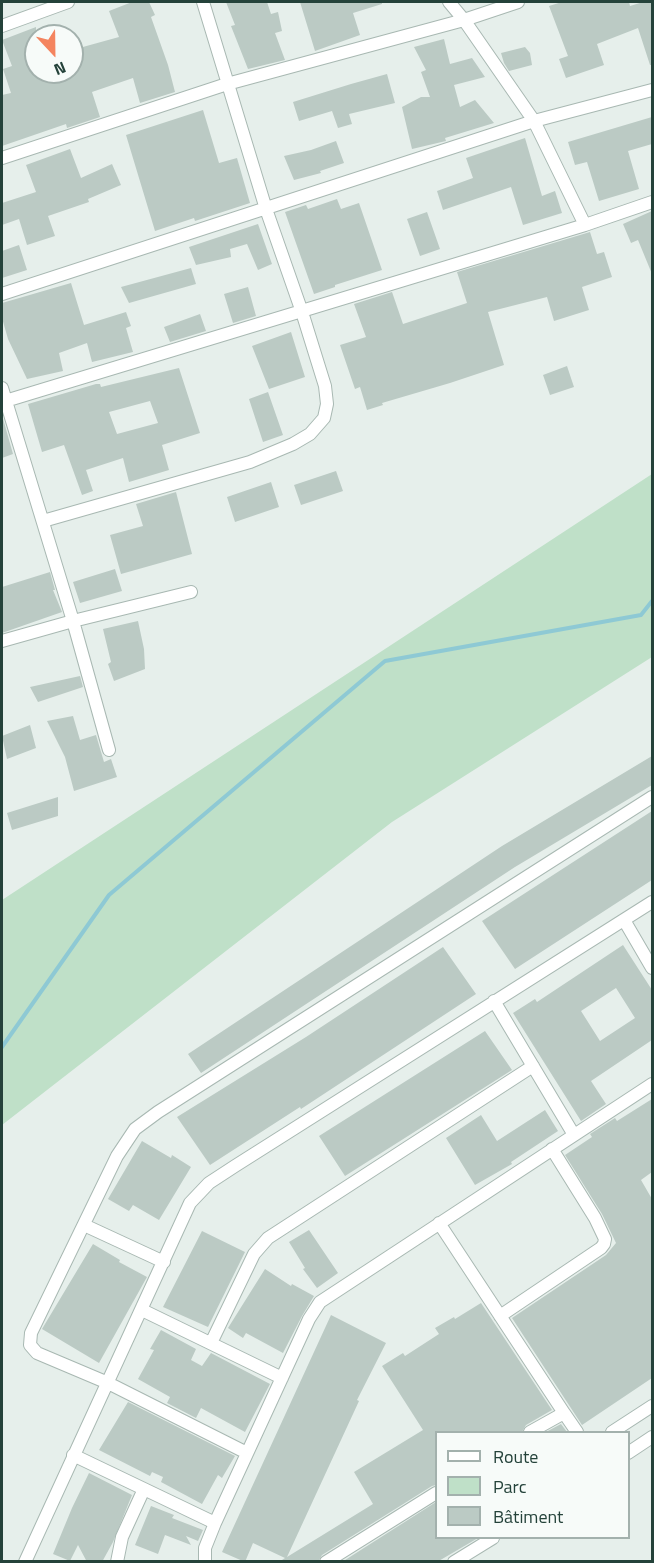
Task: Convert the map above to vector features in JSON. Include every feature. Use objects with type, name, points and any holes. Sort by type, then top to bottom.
[{"type":"street","points":[[2,26],[68,2]]},
{"type":"street","points":[[43,521],[241,465],[293,444],[310,434],[324,418],[327,404],[325,386],[266,209],[203,2]]},
{"type":"street","points":[[448,2],[464,20],[534,121],[585,225]]},
{"type":"street","points":[[2,158],[227,84],[464,20],[518,2]]},
{"type":"street","points":[[2,294],[534,121],[652,90]]},
{"type":"street","points":[[4,402],[585,225],[652,201]]},
{"type":"street","points":[[2,388],[4,402],[43,521],[109,750]]},
{"type":"street","points":[[2,641],[191,592]]},
{"type":"street","points":[[247,1453],[108,1383],[37,1353],[30,1345],[32,1333],[117,1156],[135,1129],[143,1123],[652,797]]},
{"type":"street","points":[[25,1562],[190,1203],[209,1183],[652,902]]},
{"type":"street","points":[[624,921],[652,968]]},
{"type":"street","points":[[494,1001],[574,1135]]},
{"type":"street","points":[[211,1343],[254,1254],[268,1238],[533,1066]]},
{"type":"street","points":[[205,1562],[205,1548],[215,1523],[309,1320],[320,1302],[652,1084]]},
{"type":"street","points":[[500,1316],[604,1244],[594,1218],[552,1149]]},
{"type":"street","points":[[439,1223],[576,1431]]},
{"type":"street","points":[[84,1226],[164,1262]]},
{"type":"street","points":[[142,1310],[282,1378]]},
{"type":"street","points":[[614,1431],[652,1406]]},
{"type":"street","points":[[532,1431],[564,1413]]},
{"type":"street","points":[[630,1452],[652,1437]]},
{"type":"street","points":[[73,1455],[215,1523]]},
{"type":"street","points":[[117,1562],[122,1537],[144,1489]]},
{"type":"street","points":[[326,1562],[435,1494]]},
{"type":"street","points":[[454,1562],[491,1539]]},
{"type":"green space","points":[[652,474],[652,657],[392,822],[2,1125],[2,900]]},
{"type":"building","points":[[132,2],[149,2],[155,15],[151,17],[175,92],[140,103],[133,78],[92,92],[100,117],[67,128],[66,124],[2,146],[2,95],[11,93],[3,69],[12,66],[2,40],[24,32],[24,84],[84,84],[84,47],[119,37],[109,11]]},
{"type":"building","points":[[226,2],[267,2],[271,14],[278,12],[282,31],[275,33],[285,60],[248,69],[231,26],[235,25]]},
{"type":"building","points":[[300,2],[382,2],[382,4],[353,13],[360,35],[315,51]]},
{"type":"building","points":[[562,2],[629,2],[630,6],[652,2],[652,65],[650,65],[638,28],[597,44],[604,65],[566,78],[559,59],[568,56],[549,6]]},
{"type":"building","points":[[444,39],[450,64],[472,58],[485,77],[454,85],[460,107],[475,100],[494,123],[445,138],[446,141],[412,149],[402,107],[421,97],[430,97],[421,72],[426,70],[414,47]]},
{"type":"building","points":[[525,47],[530,53],[532,65],[509,71],[501,53]]},
{"type":"building","points":[[387,74],[395,103],[349,114],[352,124],[338,128],[332,111],[299,121],[293,102]]},
{"type":"building","points":[[203,110],[219,163],[237,158],[250,203],[155,231],[126,135]]},
{"type":"building","points":[[652,117],[652,144],[628,151],[639,189],[599,201],[587,162],[575,165],[568,142]]},
{"type":"building","points":[[525,138],[542,196],[555,191],[562,213],[523,225],[511,187],[443,210],[437,191],[473,178],[466,158]]},
{"type":"building","points":[[336,141],[344,163],[320,171],[321,173],[294,180],[284,156]]},
{"type":"building","points":[[70,149],[81,178],[112,164],[121,185],[88,199],[89,202],[48,216],[55,236],[27,245],[19,219],[2,225],[2,203],[36,192],[26,165]]},
{"type":"building","points":[[337,199],[341,209],[359,203],[382,270],[314,294],[285,212],[306,205],[308,209]]},
{"type":"building","points":[[652,211],[652,274],[638,240],[631,243],[623,224]]},
{"type":"building","points":[[427,212],[440,249],[420,256],[407,219]]},
{"type":"building","points":[[258,224],[272,264],[258,270],[247,244],[230,249],[231,257],[196,265],[189,247]]},
{"type":"building","points":[[590,232],[597,254],[604,252],[612,277],[582,287],[589,310],[554,321],[547,297],[488,312],[504,365],[382,403],[383,405],[367,410],[360,387],[355,389],[340,345],[366,337],[354,304],[392,292],[403,324],[467,303],[457,272]]},
{"type":"building","points":[[19,245],[27,270],[2,278],[2,251]]},
{"type":"building","points":[[191,268],[196,284],[129,303],[121,287]]},
{"type":"building","points":[[71,283],[84,325],[126,312],[131,326],[126,328],[133,352],[92,362],[87,343],[59,353],[63,371],[27,379],[8,339],[2,318],[2,303]]},
{"type":"building","points":[[248,287],[256,316],[233,323],[224,294]]},
{"type":"building","points":[[200,314],[206,331],[170,342],[164,327]]},
{"type":"building","points":[[291,332],[305,377],[269,389],[252,346]]},
{"type":"building","points":[[567,366],[574,387],[550,395],[543,375]]},
{"type":"building","points":[[179,368],[200,433],[162,445],[169,470],[129,482],[123,458],[86,470],[93,491],[82,495],[64,445],[42,452],[28,404],[96,384],[100,384],[101,387]],"holes":[[[150,401],[158,423],[117,434],[109,412]]]},
{"type":"building","points":[[268,392],[283,435],[263,442],[249,399]]},
{"type":"building","points":[[2,415],[13,454],[2,458]]},
{"type":"building","points":[[336,471],[343,491],[301,505],[294,485]]},
{"type":"building","points":[[271,482],[279,507],[235,522],[227,497]]},
{"type":"building","points":[[176,492],[192,554],[121,574],[110,535],[143,526],[136,504]]},
{"type":"building","points":[[115,569],[122,591],[80,603],[73,582]]},
{"type":"building","points":[[50,572],[55,590],[53,590],[62,612],[2,633],[2,587]]},
{"type":"building","points":[[138,621],[144,649],[145,669],[114,681],[108,664],[111,662],[103,629]]},
{"type":"building","points":[[80,676],[83,687],[38,702],[30,687]]},
{"type":"building","points":[[73,716],[80,740],[96,735],[104,762],[111,759],[117,777],[74,791],[65,757],[47,721]]},
{"type":"building","points":[[30,725],[36,748],[7,759],[2,736]]},
{"type":"building","points":[[652,756],[652,785],[515,867],[201,1073],[188,1054],[502,846]]},
{"type":"building","points":[[58,797],[58,816],[12,830],[7,813]]},
{"type":"building","points":[[652,811],[652,880],[515,969],[482,921]]},
{"type":"building","points":[[623,945],[652,990],[652,1040],[591,1081],[606,1104],[581,1121],[513,1013],[535,999],[537,1002]],"holes":[[[616,988],[635,1018],[600,1041],[581,1011]]]},
{"type":"building","points":[[443,947],[476,994],[301,1109],[300,1107],[210,1165],[177,1117],[306,1037]]},
{"type":"building","points":[[485,1031],[512,1070],[345,1176],[319,1136]]},
{"type":"building","points":[[652,1099],[652,1172],[641,1180],[652,1199],[652,1378],[582,1425],[512,1318],[606,1255],[616,1243],[602,1214],[565,1155],[592,1137],[590,1134],[615,1118],[617,1121]]},
{"type":"building","points":[[545,1110],[558,1131],[511,1162],[512,1164],[475,1185],[446,1138],[481,1115],[497,1141]]},
{"type":"building","points":[[142,1141],[191,1167],[159,1220],[133,1205],[129,1211],[108,1199]]},
{"type":"building","points":[[309,1230],[338,1273],[317,1288],[303,1269],[305,1268],[289,1242]]},
{"type":"building","points":[[202,1231],[245,1252],[208,1327],[163,1307]]},
{"type":"building","points":[[93,1244],[120,1260],[119,1262],[147,1277],[99,1363],[42,1329]]},
{"type":"building","points":[[265,1269],[291,1286],[292,1284],[314,1296],[283,1353],[246,1333],[243,1338],[228,1328]]},
{"type":"building","points":[[481,1303],[552,1410],[526,1425],[523,1431],[435,1431],[435,1485],[322,1555],[318,1562],[279,1562],[285,1558],[253,1543],[245,1562],[222,1552],[331,1315],[386,1343],[357,1400],[359,1401],[287,1557],[373,1504],[354,1472],[423,1430],[382,1366],[403,1353],[405,1356],[439,1334],[435,1328],[454,1317],[455,1319]]},
{"type":"building","points":[[161,1330],[196,1349],[191,1360],[202,1366],[211,1353],[270,1384],[245,1432],[201,1408],[196,1418],[167,1403],[170,1397],[138,1379],[154,1350],[150,1349]]},
{"type":"building","points":[[128,1402],[235,1456],[222,1478],[218,1475],[202,1504],[161,1482],[163,1477],[152,1472],[150,1476],[99,1450]]},
{"type":"building","points":[[561,1424],[566,1431],[548,1431]]},
{"type":"building","points":[[89,1473],[132,1495],[113,1542],[102,1562],[87,1562],[78,1545],[70,1561],[53,1554]]},
{"type":"building","points":[[435,1503],[435,1539],[476,1539],[437,1562],[342,1562]]},
{"type":"building","points":[[151,1506],[174,1515],[172,1518],[203,1530],[198,1541],[186,1536],[191,1545],[165,1535],[158,1554],[135,1545]]},
{"type":"waterway","points":[[2,1047],[109,895],[385,661],[641,615],[652,601]]}]
